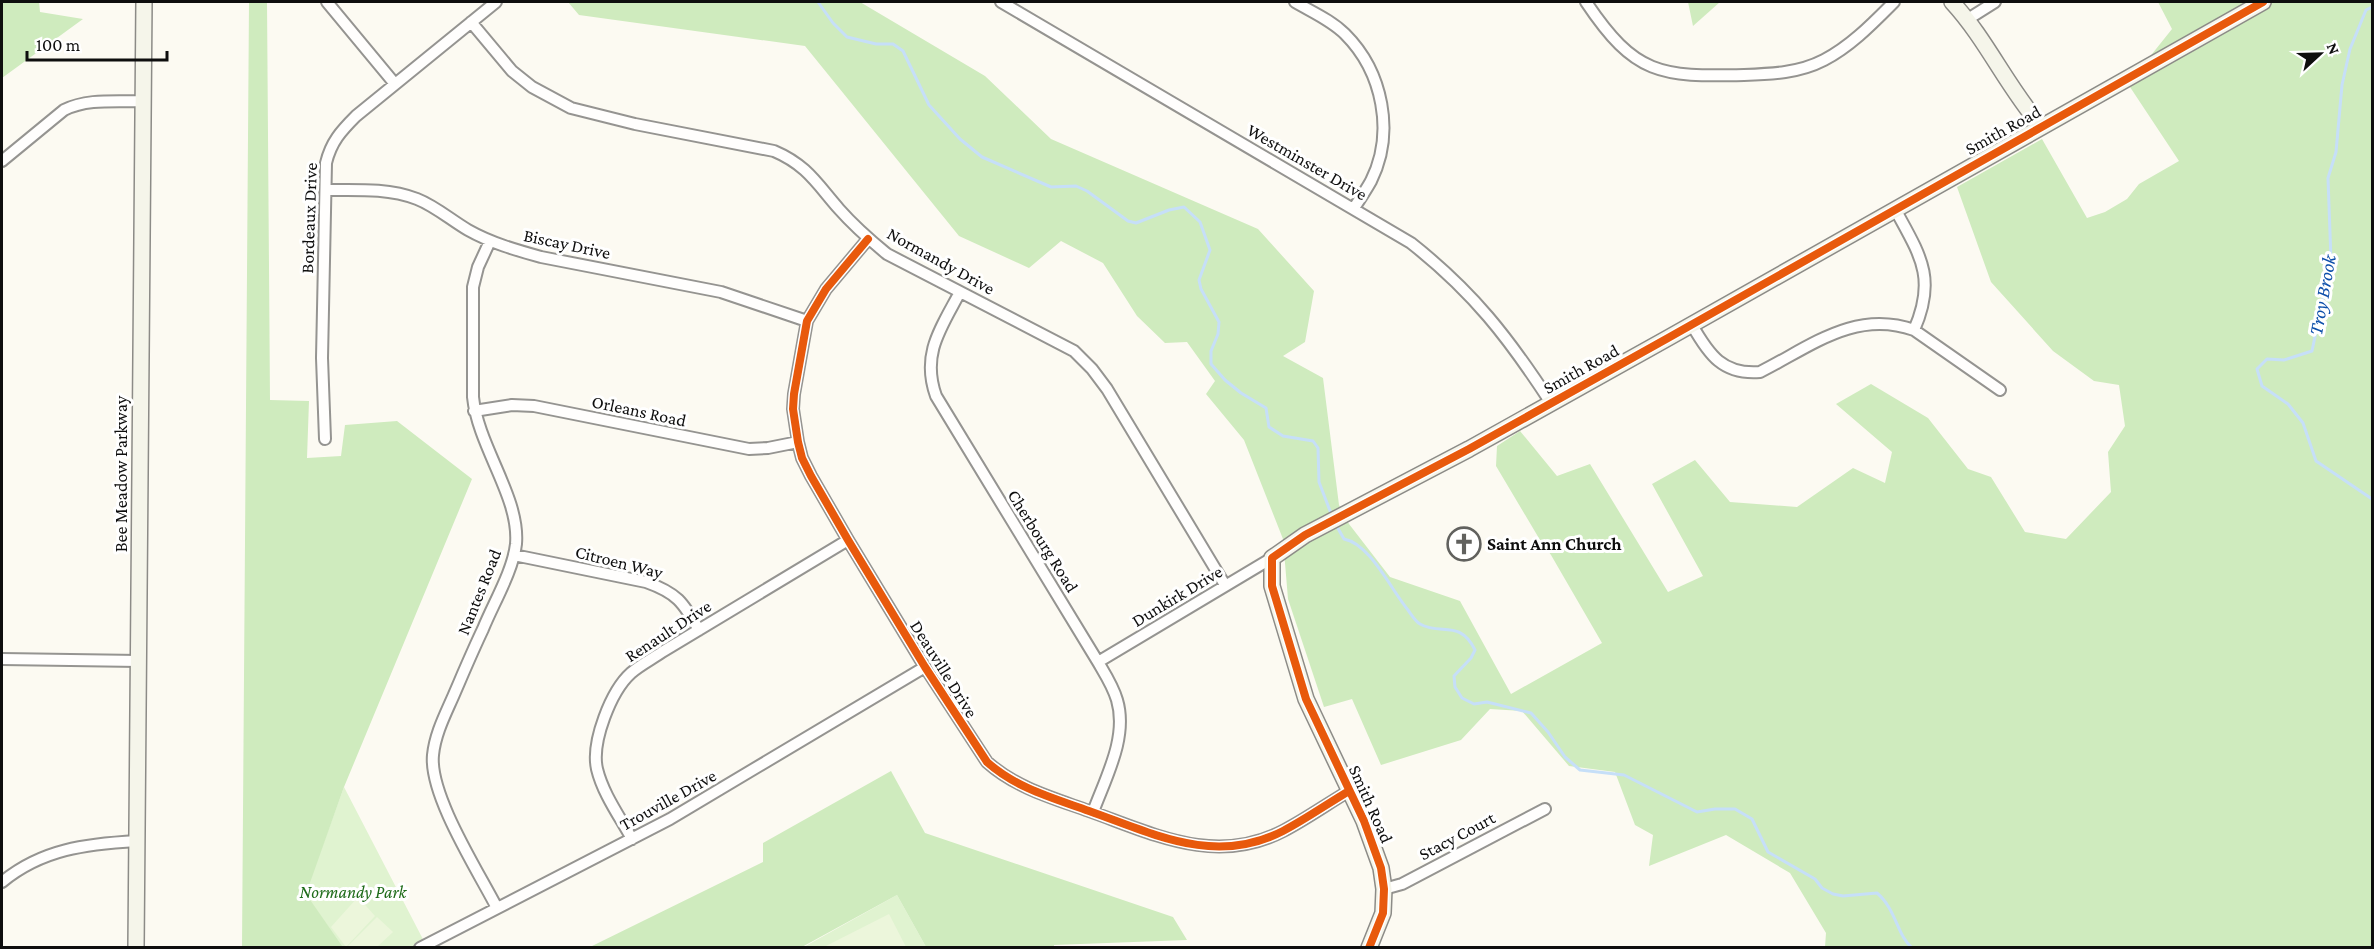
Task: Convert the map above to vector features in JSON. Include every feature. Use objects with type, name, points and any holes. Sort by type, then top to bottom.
[{"type":"street","name":"Bee Meadow Parkway","points":[[136,948],[144,2]]},
{"type":"street","points":[[327,2],[395,84]]},
{"type":"street","name":"Bordeaux Drive","points":[[325,439],[322,358],[326,163],[334,141],[356,116],[496,2]]},
{"type":"street","name":"Westminster Drive","points":[[1001,2],[1410,243],[1461,285],[1502,331],[1551,403]]},
{"type":"street","points":[[1295,2],[1345,34],[1361,54],[1377,88],[1384,119],[1381,151],[1371,181],[1354,208]]},
{"type":"street","points":[[1586,2],[1606,31],[1626,51],[1651,67],[1669,73],[1694,76],[1779,73],[1807,67],[1839,52],[1894,2]]},
{"type":"street","points":[[1952,2],[1968,19],[2022,104],[2041,126]]},
{"type":"street","points":[[1968,19],[1995,2]]},
{"type":"street","name":"Smith Road","points":[[1369,948],[1383,913],[1384,889],[1375,847],[1306,699],[1272,586],[1272,558],[1324,525],[1692,325],[2263,2]]},
{"type":"street","name":"Normandy Drive","points":[[471,22],[512,71],[531,87],[571,108],[627,122],[774,151],[793,159],[809,172],[868,239],[904,264],[1074,351],[1107,389],[1225,585]]},
{"type":"street","points":[[2,161],[64,110],[86,103],[143,102]]},
{"type":"street","name":"Biscay Drive","points":[[326,190],[374,190],[409,196],[420,200],[490,241],[541,257],[721,292],[807,321]]},
{"type":"street","points":[[1895,209],[1924,268],[1925,290],[1920,316],[1914,330]]},
{"type":"street","name":"Deauville Drive","points":[[868,239],[826,289],[807,321],[794,394],[794,416],[798,442],[802,458],[811,476],[848,540],[977,750],[997,771],[1022,786],[1176,842],[1229,846],[1248,843],[1282,831],[1350,791]]},
{"type":"street","name":"Nantes Road","points":[[490,241],[478,267],[473,287],[474,411],[482,437],[511,507],[516,526],[514,555],[441,725],[432,757],[436,787],[443,805],[497,908]]},
{"type":"street","name":"Cherbourg Road","points":[[960,292],[932,346],[930,371],[936,396],[1098,662],[1117,700],[1121,728],[1119,740],[1093,812]]},
{"type":"street","points":[[1692,325],[1705,348],[1720,363],[1733,370],[1748,373],[1760,372],[1841,329],[1864,324],[1901,326],[1914,330],[2000,390]]},
{"type":"street","name":"Orleans Road","points":[[474,411],[512,405],[534,406],[749,449],[798,442]]},
{"type":"street","name":"Renault Drive","points":[[632,839],[599,775],[595,756],[599,733],[614,696],[632,672],[848,540]]},
{"type":"street","name":"Citroen Way","points":[[514,555],[646,582],[662,588],[673,594],[687,610],[699,630]]},
{"type":"street","name":"Dunkirk Drive","points":[[1098,662],[1272,558]]},
{"type":"street","points":[[2,659],[139,661]]},
{"type":"street","name":"Trouville Drive","points":[[420,948],[713,795],[925,667]]},
{"type":"street","name":"Stacy Court","points":[[1384,889],[1402,884],[1545,809]]},
{"type":"street","points":[[2,882],[25,865],[60,850],[79,845],[137,841]]},
{"type":"green space","points":[[2,2],[39,2],[40,12],[83,19],[2,78]]},
{"type":"green space","points":[[249,2],[267,2],[270,400],[309,401],[307,458],[341,456],[345,425],[397,421],[472,479],[344,787],[306,894],[343,947],[242,947]]},
{"type":"green space","points":[[568,2],[860,2],[985,76],[1051,139],[1258,229],[1314,291],[1305,342],[1283,356],[1323,378],[1339,505],[1349,524],[1390,577],[1460,601],[1511,694],[1602,643],[1496,466],[1497,446],[1520,431],[1557,476],[1590,464],[1668,592],[1703,576],[1652,484],[1695,460],[1730,502],[1797,507],[1853,468],[1885,483],[1892,452],[1836,404],[1871,384],[1928,418],[1968,469],[1991,477],[2025,532],[2066,539],[2111,492],[2108,452],[2125,426],[2119,385],[2094,381],[2053,351],[1991,282],[1957,187],[2042,139],[2087,218],[2105,212],[2127,199],[2139,184],[2179,161],[2128,84],[2172,29],[2158,2],[2372,2],[2372,947],[1825,947],[1826,933],[1790,873],[1726,835],[1649,866],[1653,835],[1635,825],[1615,772],[1569,766],[1522,711],[1490,709],[1461,740],[1381,765],[1352,699],[1324,707],[1288,599],[1283,539],[1244,440],[1206,394],[1215,381],[1187,342],[1165,343],[1137,316],[1103,263],[1061,241],[1029,268],[959,236],[805,46],[579,15]]},
{"type":"green space","points":[[1688,2],[1720,2],[1693,26]]},
{"type":"green space","points":[[891,771],[925,833],[1173,917],[1187,940],[1054,945],[1054,948],[926,947],[897,895],[802,947],[590,947],[763,862],[763,843]]},
{"type":"green space","name":"Normandy Park","points":[[344,787],[427,947],[343,947],[305,894]]},
{"type":"green space","points":[[897,895],[926,947],[802,948]]},
{"type":"green space","points":[[358,897],[375,916],[346,947],[331,927]]},
{"type":"green space","points":[[889,914],[906,947],[824,947]]},
{"type":"green space","points":[[377,917],[393,932],[377,947],[347,947]]},
{"type":"waterway","points":[[818,2],[833,23],[847,37],[876,44],[893,44],[903,51],[929,105],[960,139],[982,157],[1051,187],[1076,186],[1087,191],[1128,221],[1136,223],[1169,210],[1184,207],[1200,222],[1210,250],[1199,280],[1201,289],[1219,322],[1218,334],[1211,351],[1211,364],[1241,393],[1266,408],[1269,427],[1283,436],[1313,441],[1318,448],[1319,482],[1332,516]]},
{"type":"waterway","name":"Troy Brook","points":[[2372,7],[2366,10],[2350,49],[2342,85],[2336,152],[2328,178],[2331,260],[2312,351],[2284,360],[2267,359],[2257,369],[2262,386],[2288,404],[2303,423],[2316,461],[2372,499]]},
{"type":"waterway","points":[[1336,525],[1344,539],[1362,549],[1371,558],[1418,623],[1435,629],[1457,631],[1469,640],[1475,650],[1471,658],[1454,676],[1455,687],[1462,698],[1474,704],[1487,702],[1531,713],[1548,732],[1565,757],[1580,770],[1624,775],[1697,812],[1735,809],[1752,819],[1768,852],[1815,879],[1822,888],[1843,896],[1877,893],[1883,899],[1912,948]]},
{"type":"cycle path","points":[[1369,948],[1383,913],[1384,889],[1381,868],[1364,821],[1306,699],[1272,586],[1272,558],[1305,535],[1469,449],[2263,2]]},
{"type":"cycle path","points":[[868,239],[826,289],[807,321],[794,394],[793,409],[798,442],[802,458],[811,476],[848,540],[925,667],[987,762],[1010,779],[1049,797],[1161,837],[1209,846],[1233,846],[1258,841],[1283,831],[1349,791]]},
{"type":"place","name":"Saint Ann Church","points":[[1464,544]]}]
